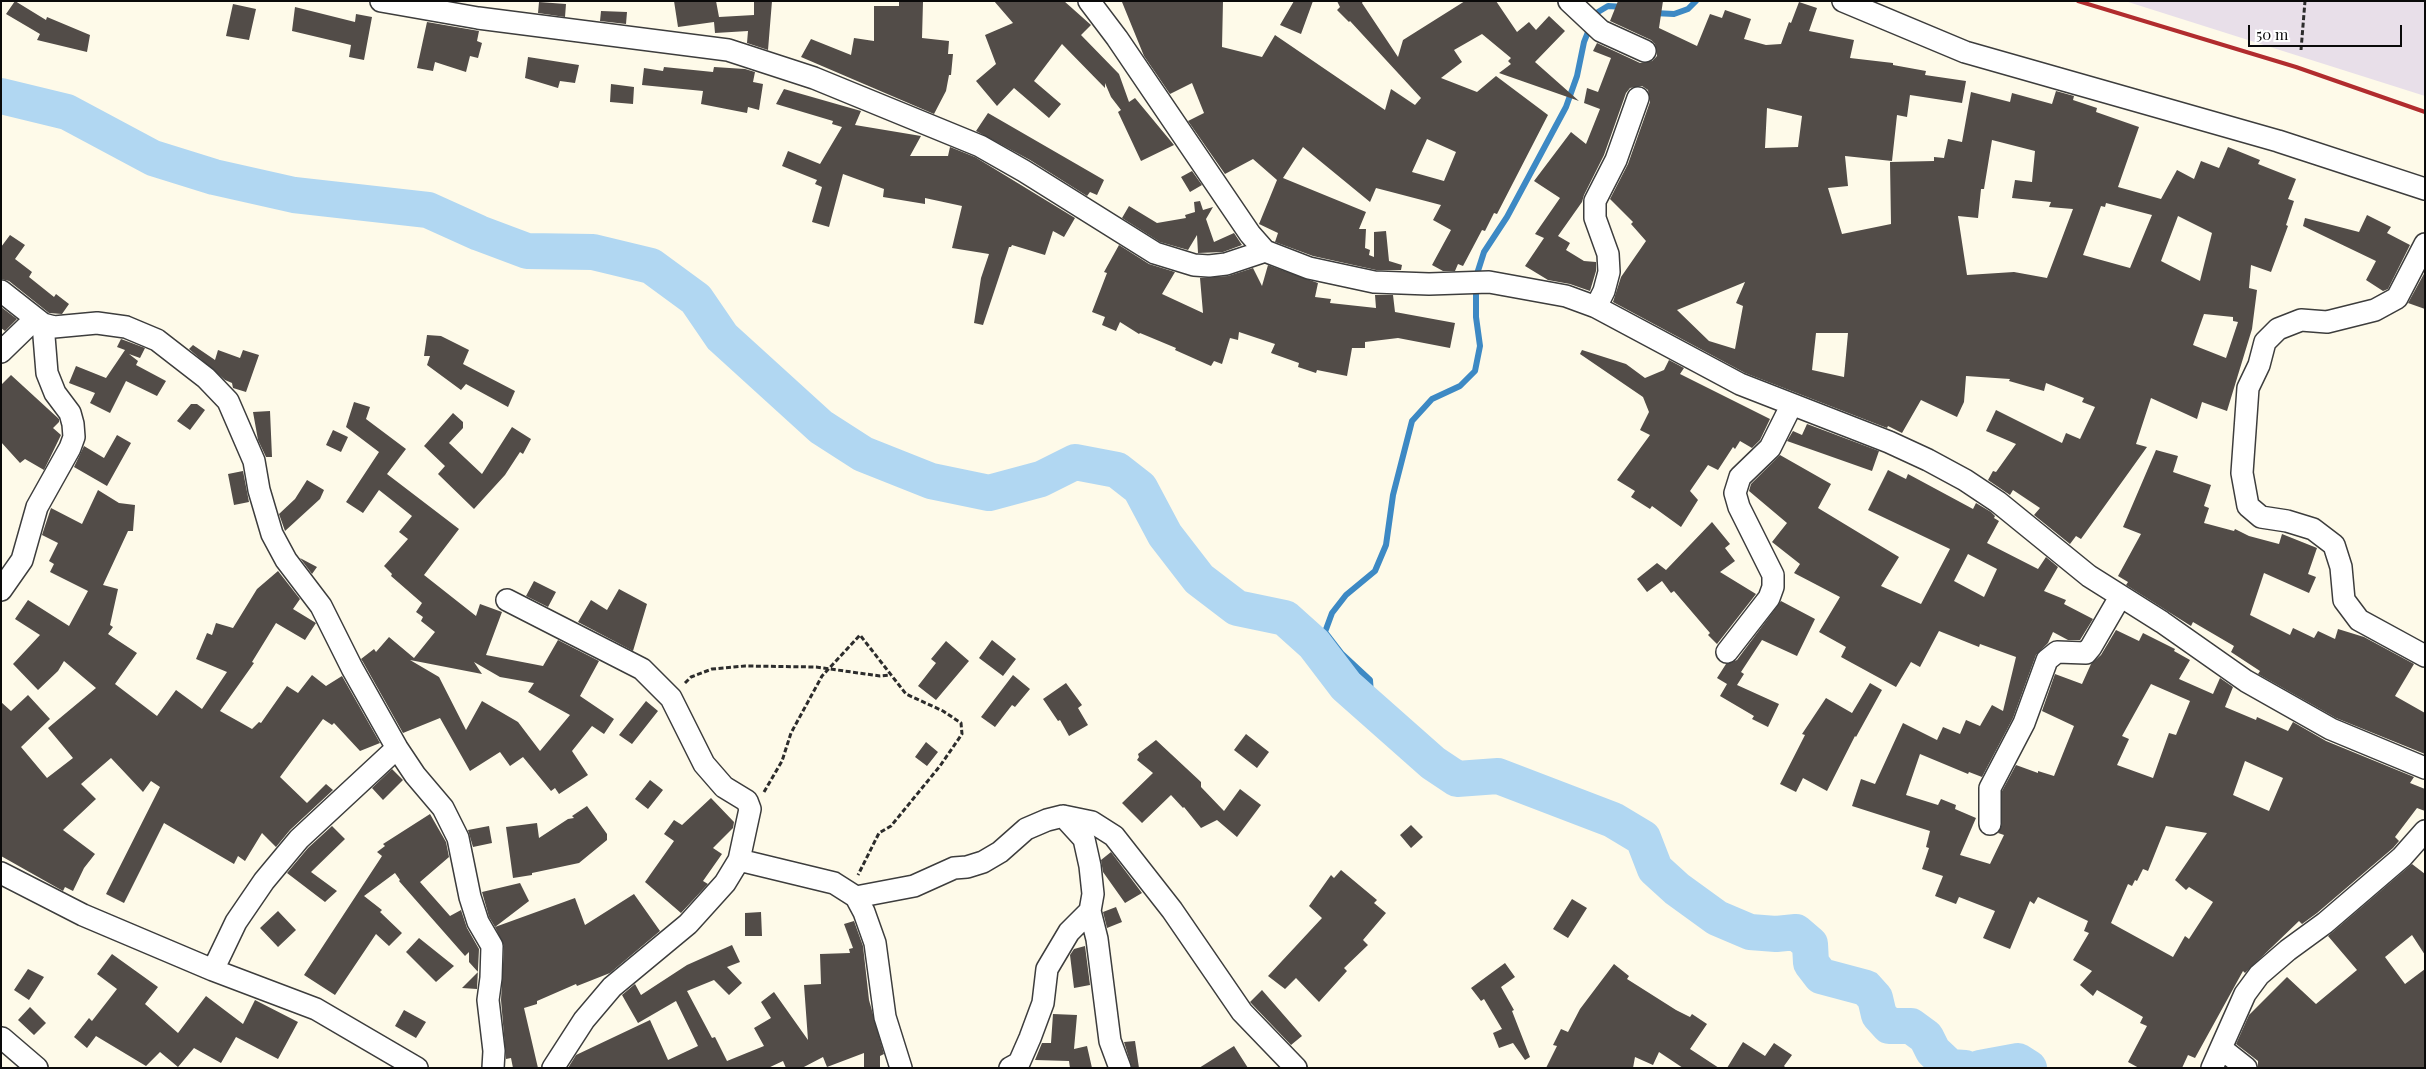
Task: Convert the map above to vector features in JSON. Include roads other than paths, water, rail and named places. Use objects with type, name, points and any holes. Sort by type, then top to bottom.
[{"type":"street","points":[[381,1],[478,18],[728,50],[814,78],[980,146],[1062,194],[1120,233],[1162,256],[1194,265],[1209,266],[1226,264],[1264,251]]},
{"type":"street","points":[[1089,1],[1118,38],[1250,234],[1264,251],[1284,261],[1374,282],[1428,284],[1489,282],[1566,296],[1596,308],[1732,380],[1791,406],[1889,442],[1965,480],[1998,502],[2057,551],[2120,597],[2162,622],[2246,681],[2284,704],[2365,744],[2425,768]]},
{"type":"street","points":[[1569,1],[1602,30],[1645,50]]},
{"type":"street","points":[[1843,1],[1965,52],[2278,141],[2425,189]]},
{"type":"street","points":[[1596,308],[1604,291],[1609,272],[1608,254],[1595,218],[1595,202],[1616,160],[1638,98]]},
{"type":"street","points":[[2425,244],[2397,298],[2375,310],[2326,322],[2301,320],[2278,329],[2265,342],[2259,365],[2248,388],[2242,473],[2248,506],[2261,517],[2287,520],[2313,529],[2334,545],[2341,568],[2344,600],[2359,620],[2425,656]]},
{"type":"street","points":[[1,291],[39,322],[54,327],[97,323],[126,327],[157,340],[206,378],[228,401],[254,461],[259,490],[272,534],[286,560],[321,606],[352,668],[397,748],[415,776],[443,808],[458,838],[478,922],[492,946],[488,1000],[494,1051],[493,1068]]},
{"type":"street","points":[[1,352],[39,322]]},
{"type":"street","points":[[1,590],[22,560],[37,507],[70,448],[74,437],[70,413],[55,393],[47,373],[39,322]]},
{"type":"street","points":[[1727,652],[1769,598],[1774,587],[1773,575],[1739,507],[1735,493],[1740,477],[1770,448],[1791,406]]},
{"type":"street","points":[[1990,824],[1990,788],[2024,723],[2047,660],[2057,652],[2086,653],[2092,647],[2120,597]]},
{"type":"street","points":[[507,600],[642,669],[671,698],[704,764],[724,787],[747,801],[750,809],[739,860],[725,883],[688,924],[612,987],[584,1020],[553,1068]]},
{"type":"street","points":[[213,970],[236,922],[270,874],[299,839],[397,748]]},
{"type":"street","points":[[852,894],[914,886],[954,868],[967,867],[983,862],[1000,852],[1026,829],[1063,816],[1092,822],[1114,836],[1172,910],[1242,1012],[1296,1068]]},
{"type":"street","points":[[1063,816],[1084,839],[1090,866],[1092,894],[1090,911],[1097,939],[1110,1041],[1120,1068]]},
{"type":"street","points":[[2212,1068],[2245,994],[2260,975],[2288,950],[2325,923],[2402,857],[2425,831]]},
{"type":"street","points":[[739,860],[834,883],[852,894],[864,912],[875,943],[885,1017],[901,1068]]},
{"type":"street","points":[[3,877],[83,916],[213,970],[316,1009],[417,1068]]},
{"type":"street","points":[[1010,1068],[1019,1063],[1030,1038],[1043,1003],[1047,969],[1069,932],[1090,911]]},
{"type":"street","points":[[2,1042],[37,1068]]},
{"type":"street","points":[[2222,1049],[2246,1068]]},
{"type":"waterway","points":[[1654,13],[1674,14],[1688,9],[1696,1]]},
{"type":"waterway","points":[[1476,277],[1484,252],[1507,217],[1566,107],[1577,76],[1584,42],[1592,22],[1598,12],[1608,6],[1624,7]]},
{"type":"waterway","points":[[1,96],[67,112],[153,158],[214,177],[294,195],[428,210],[479,233],[527,251],[593,252],[651,266],[696,299],[722,337],[821,427],[863,454],[931,481],[989,493],[1041,479],[1075,462],[1117,470],[1140,488],[1165,535],[1199,579],[1237,608],[1285,618],[1314,644],[1346,686],[1433,763],[1457,779],[1498,776],[1613,820],[1643,838],[1655,869],[1677,889],[1717,918],[1750,932],[1776,934],[1796,932],[1810,944],[1811,963],[1821,976],[1866,988],[1875,998],[1879,1015],[1889,1026],[1911,1026],[1926,1037],[1933,1051],[1950,1067],[1965,1068]]},
{"type":"waterway","points":[[1372,709],[1370,680],[1342,654],[1325,632],[1332,613],[1346,595],[1375,571],[1386,545],[1393,495],[1412,421],[1432,399],[1460,386],[1475,371],[1480,346],[1476,317],[1476,291]]},
{"type":"waterway","points":[[1980,1068],[2018,1061],[2029,1068]]},
{"type":"railway","points":[[2078,1],[2296,67],[2425,112]]}]
